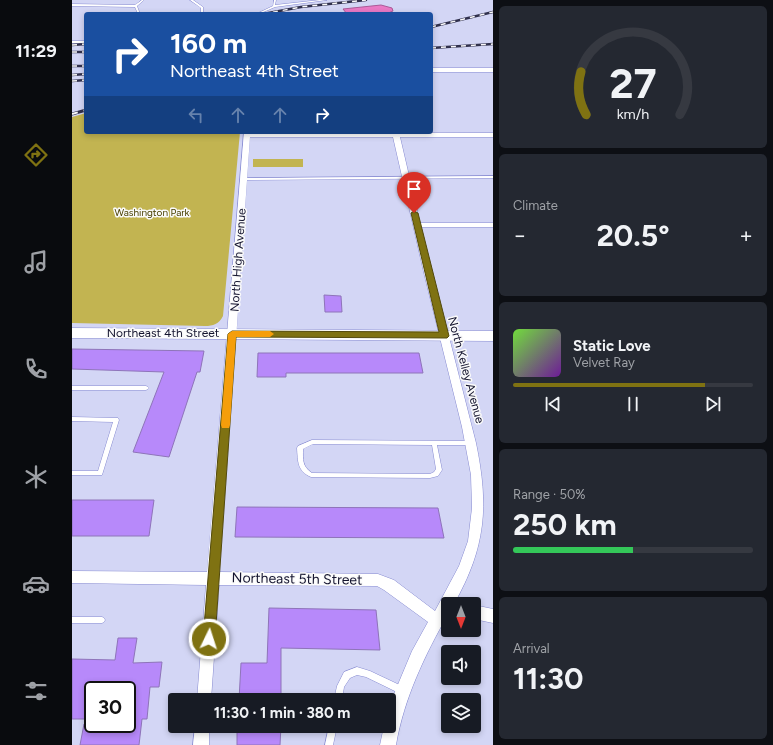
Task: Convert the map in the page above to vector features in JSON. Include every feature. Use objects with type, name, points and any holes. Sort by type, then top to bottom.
[{"type":"main road","name":"Northeast 4th Street","points":[[72,333],[493,336]]},
{"type":"street","points":[[433,70],[493,70]]},
{"type":"street","points":[[247,134],[493,135]]},
{"type":"street","name":"North High Avenue","points":[[205,693],[247,134]]},
{"type":"street","name":"North Kelley Avenue","points":[[395,134],[444,336],[472,443],[478,495],[475,534],[470,554],[451,597]]},
{"type":"street","points":[[417,225],[493,225]]},
{"type":"street","name":"Northeast 5th Street","points":[[72,577],[378,580],[389,585],[438,621]]},
{"type":"street","points":[[481,613],[493,616]]},
{"type":"street","name":"North Kelley Avenue","points":[[388,745],[404,691],[423,645],[441,616]]},
{"type":"street","points":[[201,745],[202,733]]},
{"type":"lane","points":[[72,6],[136,6],[143,0]]},
{"type":"lane","points":[[191,0],[202,8],[202,12]]},
{"type":"lane","points":[[274,6],[275,0]]},
{"type":"lane","points":[[261,12],[274,6],[326,0]]},
{"type":"lane","points":[[136,6],[138,12]]},
{"type":"lane","points":[[72,42],[84,42]]},
{"type":"lane","points":[[244,179],[493,177]]},
{"type":"lane","points":[[72,388],[146,388]]},
{"type":"lane","points":[[72,419],[116,420],[100,473],[72,473]]},
{"type":"lane","points":[[434,443],[439,470],[436,474],[430,476],[311,475],[304,471],[301,466],[300,448],[305,444],[312,442],[472,443]]},
{"type":"lane","points":[[72,620],[102,620]]},
{"type":"lane","points":[[340,693],[346,675],[357,671],[404,691]]},
{"type":"lane","points":[[329,745],[332,733]]},
{"type":"green space","name":"Washington Park","points":[[84,114],[84,134],[240,134],[223,316],[218,323],[205,326],[72,323],[72,117]]},
{"type":"green space","points":[[253,159],[303,159],[303,167],[253,167]]},
{"type":"shaded area","points":[[381,5],[392,8],[393,11],[345,12],[343,9]]},
{"type":"building","points":[[324,295],[341,296],[342,312],[325,312]]},
{"type":"building","points":[[72,349],[204,351],[200,372],[197,372],[169,457],[133,452],[164,372],[72,369]]},
{"type":"building","points":[[258,353],[419,353],[423,373],[286,373],[286,377],[257,377]]},
{"type":"building","points":[[72,500],[154,500],[149,536],[72,536]]},
{"type":"building","points":[[237,507],[438,508],[444,538],[235,537]]},
{"type":"building","points":[[269,608],[376,610],[380,650],[281,648],[281,693],[239,693],[241,663],[267,663]]},
{"type":"building","points":[[118,638],[137,638],[133,663],[162,662],[159,687],[150,687],[147,719],[142,719],[139,745],[80,745],[84,724],[84,733],[136,733],[136,681],[84,681],[84,719],[72,719],[72,659],[115,660]]},
{"type":"building","points":[[237,733],[281,733],[280,745],[237,745]]},
{"type":"railway","points":[[274,12],[301,7],[366,0]]},
{"type":"railway","points":[[433,27],[493,12]]},
{"type":"railway","points":[[72,45],[84,44]]},
{"type":"railway","points":[[433,48],[493,44]]},
{"type":"railway","points":[[72,52],[84,52]]},
{"type":"railway","points":[[72,66],[84,66]]},
{"type":"railway","points":[[72,75],[84,74]]},
{"type":"railway","points":[[72,81],[84,80]]},
{"type":"railway","points":[[72,114],[84,111]]},
{"type":"slow traffic","points":[[226,425],[232,334],[270,334]]},
{"type":"route","points":[[209,639],[232,334],[444,336],[414,213]]}]
